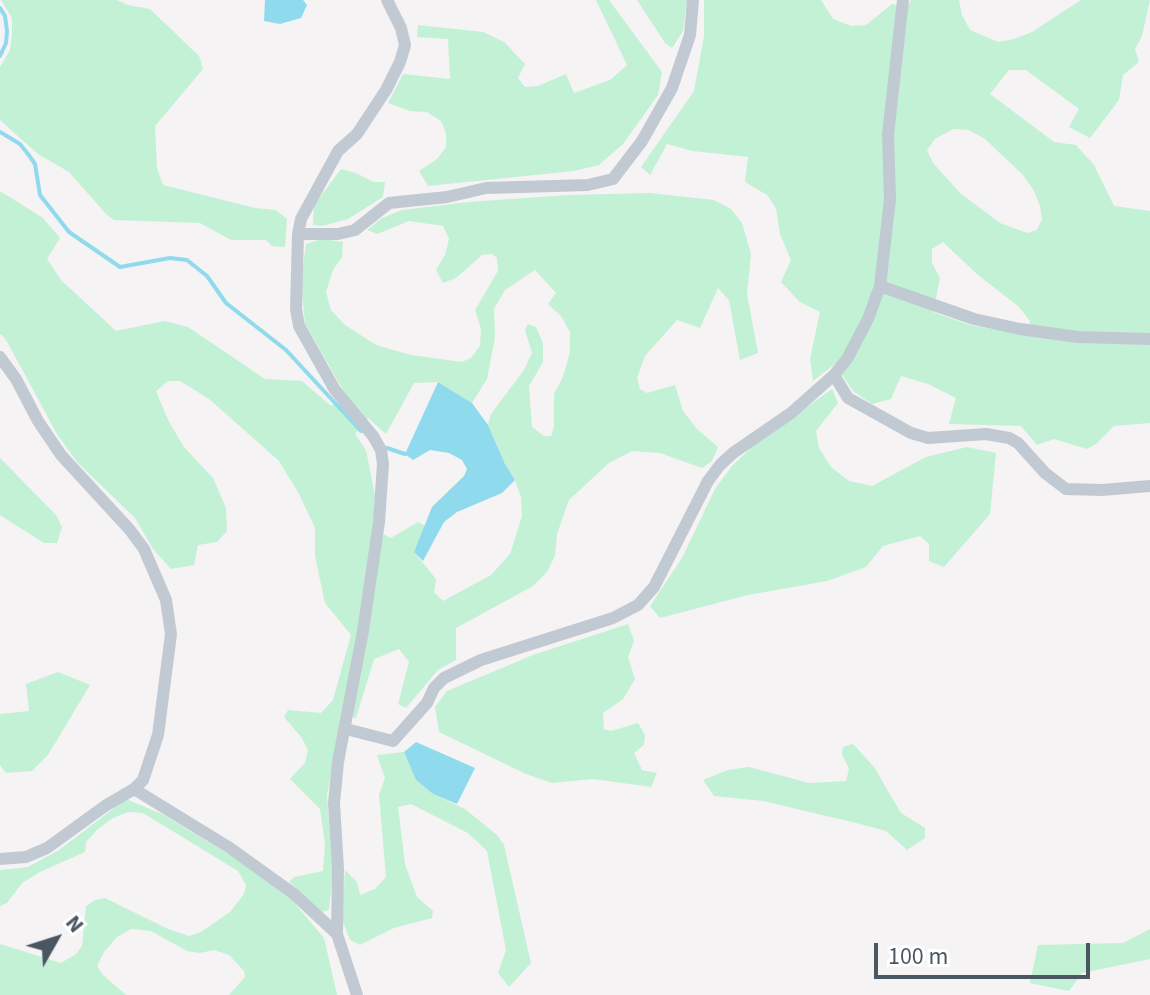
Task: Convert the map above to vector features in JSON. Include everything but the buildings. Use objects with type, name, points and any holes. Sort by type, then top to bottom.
[{"type":"street","points":[[357,995],[337,934],[338,869],[334,803],[338,762],[379,522],[383,464],[381,450],[373,436],[335,390],[299,326],[296,309],[298,234],[301,219],[338,151],[364,124],[400,62],[405,45],[401,28],[387,0]]},
{"type":"street","points":[[298,234],[338,234],[355,230],[389,203],[447,197],[486,188],[588,185],[613,179],[642,141],[672,88],[690,35],[693,0]]},
{"type":"street","points":[[346,729],[393,741],[427,703],[434,688],[444,678],[481,660],[613,618],[638,605],[654,587],[708,481],[720,465],[791,413],[834,375],[847,359],[868,319],[880,286],[890,199],[888,135],[903,0]]},
{"type":"street","points":[[880,286],[974,319],[1020,329],[1078,337],[1150,339]]},
{"type":"street","points":[[0,357],[61,455],[144,549],[166,600],[171,634],[158,735],[143,780],[47,848],[26,857],[0,859]]},
{"type":"street","points":[[834,375],[848,398],[911,433],[928,438],[986,434],[1009,438],[1066,489],[1150,486]]},
{"type":"street","points":[[134,789],[230,848],[294,894],[337,934]]},
{"type":"green space","points":[[1,0],[117,0],[150,9],[199,56],[203,69],[155,126],[157,168],[163,185],[255,208],[276,210],[287,219],[285,247],[272,246],[266,240],[231,240],[200,223],[114,220],[106,214],[69,172],[38,154],[0,120],[0,67],[10,50],[12,35],[12,18]]},
{"type":"green space","points":[[596,0],[609,0],[662,72],[658,95],[623,144],[599,165],[574,171],[428,186],[419,171],[437,159],[446,147],[446,133],[441,121],[427,112],[410,111],[388,103],[403,74],[450,79],[448,39],[417,37],[418,25],[483,32],[504,42],[525,64],[518,78],[525,87],[538,86],[566,74],[574,93],[610,80],[627,65]]},
{"type":"green space","points":[[637,0],[687,0],[683,31],[672,48],[665,43]]},
{"type":"green space","points":[[704,0],[821,0],[833,19],[851,26],[866,25],[892,4],[907,7],[911,0],[959,0],[970,30],[998,42],[1032,32],[1081,0],[1150,0],[1142,36],[1135,49],[1139,62],[1123,75],[1119,100],[1090,138],[1069,127],[1079,109],[1026,70],[1009,70],[990,94],[1054,142],[1076,145],[1094,165],[1114,206],[1150,211],[1150,423],[1114,426],[1087,449],[1054,439],[1037,445],[1021,426],[949,424],[956,398],[928,384],[901,376],[891,399],[872,404],[853,391],[835,364],[813,381],[810,359],[820,312],[800,302],[781,282],[791,260],[780,234],[776,208],[767,195],[745,182],[748,157],[693,151],[667,144],[650,175],[641,167],[694,91],[704,36]],"holes":[[[953,129],[969,130],[985,139],[1023,175],[1040,206],[1042,219],[1037,230],[1027,233],[1000,223],[960,193],[933,163],[927,150],[935,139]],[[943,242],[1018,306],[1030,321],[1027,335],[970,325],[933,312],[940,278],[932,263],[932,249]]]},
{"type":"green space","points":[[341,169],[374,182],[385,182],[383,197],[348,219],[322,226],[313,225],[314,205]]},
{"type":"green space","points":[[0,191],[43,218],[60,238],[47,259],[62,281],[116,331],[165,321],[188,327],[265,379],[302,381],[331,406],[346,395],[305,324],[301,284],[306,244],[322,239],[343,242],[342,257],[333,270],[326,292],[331,310],[345,325],[376,345],[411,355],[462,362],[471,358],[480,346],[481,329],[475,310],[498,271],[497,258],[492,254],[482,255],[456,278],[443,283],[436,270],[445,255],[449,239],[443,226],[409,221],[377,234],[367,230],[382,218],[402,210],[567,195],[650,193],[714,200],[731,209],[742,223],[751,254],[747,294],[758,353],[740,360],[729,300],[718,288],[700,328],[677,320],[645,356],[637,378],[640,389],[647,393],[675,385],[683,411],[697,429],[718,447],[712,461],[702,468],[660,453],[632,451],[609,463],[569,500],[557,534],[555,556],[547,572],[533,586],[456,628],[456,660],[438,670],[406,708],[398,704],[409,662],[399,649],[374,659],[356,718],[342,715],[327,796],[333,872],[329,910],[322,912],[289,882],[294,877],[323,871],[325,845],[320,809],[290,779],[305,763],[308,750],[284,717],[288,710],[321,713],[333,700],[351,635],[325,603],[315,556],[315,528],[299,494],[279,461],[209,399],[180,381],[168,381],[156,391],[184,447],[213,478],[226,508],[227,531],[217,542],[198,545],[194,565],[171,569],[153,549],[135,518],[77,462],[57,434],[0,334]],"holes":[[[535,270],[556,293],[548,304],[561,316],[570,332],[570,352],[554,394],[551,436],[544,436],[532,427],[529,386],[543,362],[543,343],[536,327],[528,324],[525,330],[532,353],[524,370],[491,414],[488,425],[521,497],[522,516],[510,554],[491,575],[443,601],[434,592],[436,579],[414,552],[426,526],[418,522],[391,538],[373,529],[375,495],[366,450],[355,434],[368,418],[386,434],[414,383],[438,382],[472,403],[487,379],[495,337],[494,309],[505,290]]]},
{"type":"green space","points":[[832,389],[838,403],[816,431],[819,448],[831,467],[849,481],[872,486],[926,457],[967,447],[996,453],[990,514],[944,567],[929,561],[929,544],[920,536],[883,546],[866,567],[827,581],[748,595],[660,618],[650,606],[682,558],[715,489],[732,466],[754,445]]},
{"type":"green space","points":[[0,458],[56,515],[62,527],[57,543],[44,543],[0,515]]},
{"type":"green space","points":[[628,624],[634,641],[628,657],[635,679],[623,699],[603,713],[604,729],[611,731],[638,723],[645,735],[644,745],[634,753],[642,770],[657,773],[651,787],[593,779],[552,783],[526,774],[439,732],[435,707],[447,691],[533,655]]},
{"type":"green space","points":[[58,672],[90,685],[48,755],[32,771],[6,773],[0,765],[0,714],[29,711],[26,684]]},
{"type":"green space","points":[[853,744],[874,767],[901,813],[925,828],[925,838],[907,850],[886,831],[763,801],[714,796],[703,780],[728,770],[749,767],[809,783],[846,781],[849,769],[842,754],[843,747]]},
{"type":"green space","points":[[404,752],[416,780],[433,794],[465,809],[497,835],[504,845],[531,963],[509,987],[498,973],[506,950],[487,851],[468,833],[411,804],[398,807],[405,864],[417,897],[433,911],[432,918],[394,928],[360,945],[350,940],[342,919],[345,870],[357,882],[360,895],[375,889],[386,877],[379,795],[385,778],[377,755]]},
{"type":"green space","points":[[126,799],[164,815],[249,867],[290,898],[324,938],[337,995],[229,995],[245,977],[244,971],[229,955],[214,950],[200,953],[187,951],[151,931],[131,929],[117,937],[97,966],[126,995],[0,995],[0,944],[61,963],[76,954],[82,946],[86,906],[95,900],[105,898],[189,936],[201,932],[230,912],[244,894],[246,885],[238,871],[143,813],[128,812],[98,829],[86,842],[85,852],[22,883],[7,903],[0,906],[0,870],[28,867],[59,850]]},
{"type":"green space","points":[[1150,929],[1150,959],[1082,973],[1069,991],[1030,983],[1038,945],[1123,943]]},
{"type":"water","points":[[265,0],[303,0],[307,5],[301,18],[280,24],[264,21]]},
{"type":"water","points":[[438,382],[472,403],[488,425],[515,480],[502,493],[457,512],[444,522],[423,561],[414,552],[432,507],[464,476],[467,469],[462,460],[449,453],[430,450],[413,460],[405,454]]},
{"type":"water","points":[[416,742],[475,768],[457,804],[433,794],[416,780],[404,752]]},
{"type":"waterway","points":[[0,8],[5,16],[7,31],[0,56]]},
{"type":"waterway","points":[[0,132],[20,144],[35,164],[40,195],[69,232],[120,267],[170,258],[187,260],[207,276],[226,303],[286,350],[361,431]]},
{"type":"waterway","points":[[387,448],[405,454]]}]
